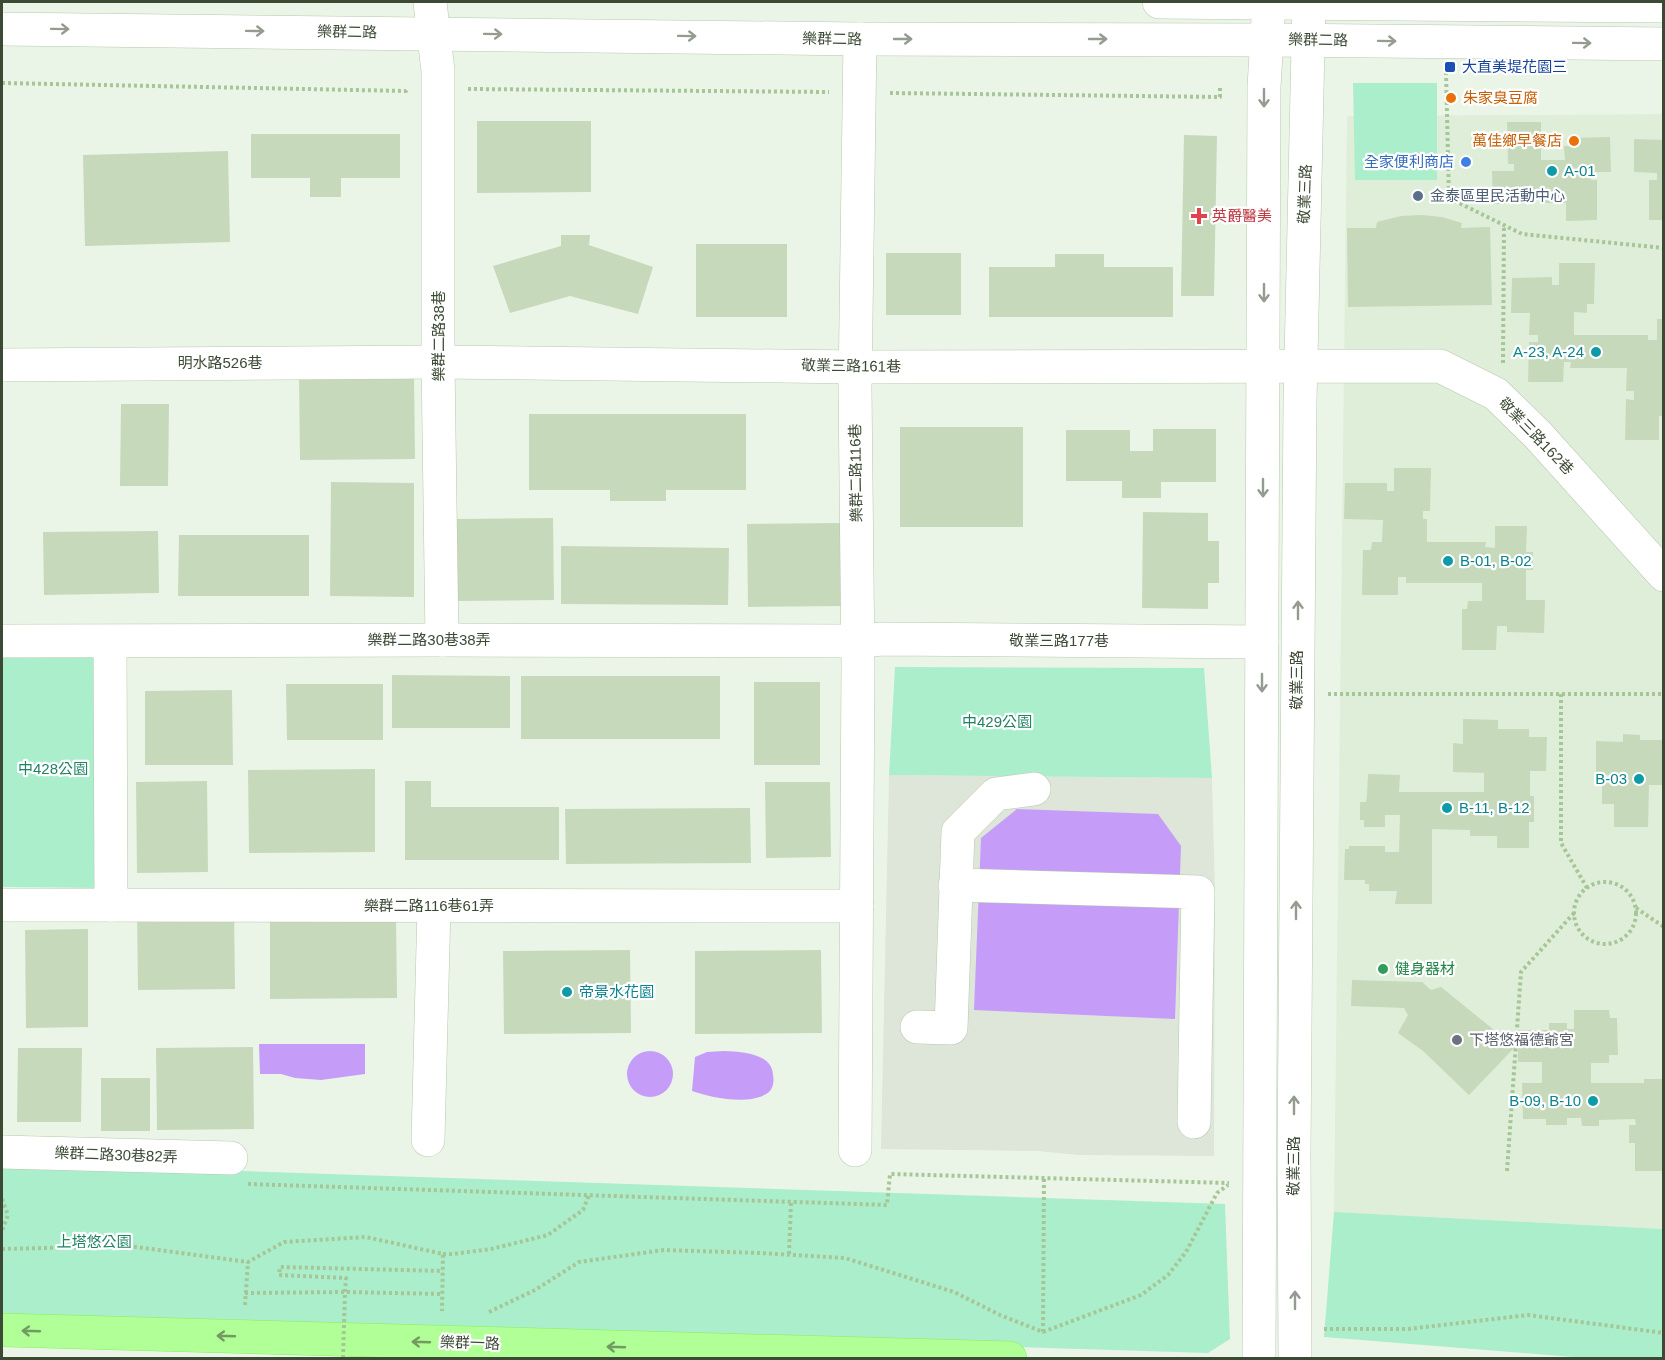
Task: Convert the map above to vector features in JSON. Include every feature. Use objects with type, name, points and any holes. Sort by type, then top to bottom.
[{"type":"main road","name":"樂群一路","points":[[2,1330],[1010,1359]]},
{"type":"street","points":[[1159,2],[1664,6]]},
{"type":"street","points":[[1259,1359],[1264,99],[1269,2]]},
{"type":"street","name":"敬業三路","points":[[1295,1359],[1294,1152],[1300,367],[1309,2]]},
{"type":"street","name":"樂群二路","points":[[2,29],[432,17],[860,39],[1267,39],[1664,44]]},
{"type":"street","name":"樂群二路38巷","points":[[432,17],[438,71],[438,362],[442,640]]},
{"type":"street","name":"樂群二路116巷","points":[[855,1150],[857,641],[855,388],[857,367],[855,345],[860,39]]},
{"type":"street","name":"明水路526巷","points":[[2,365],[438,362]]},
{"type":"street","name":"敬業三路161巷","points":[[438,362],[857,367],[1264,366]]},
{"type":"street","name":"敬業三路162巷","points":[[1264,366],[1440,366],[1496,394],[1537,434],[1664,575]]},
{"type":"street","name":"敬業三路177巷","points":[[857,641],[895,639],[1262,642]]},
{"type":"street","name":"樂群二路30巷38弄","points":[[2,641],[857,641]]},
{"type":"street","points":[[110,642],[111,905]]},
{"type":"street","points":[[917,1027],[951,1028],[958,832],[996,794],[1034,789]]},
{"type":"street","points":[[955,885],[1198,892],[1194,1122]]},
{"type":"street","name":"樂群二路116巷61弄","points":[[2,905],[857,906]]},
{"type":"street","points":[[428,1140],[434,906]]},
{"type":"street","name":"樂群二路30巷82弄","points":[[2,1152],[235,1171]]},
{"type":"path","points":[[1446,72],[1449,198],[1522,234],[1664,248]]},
{"type":"path","points":[[2,83],[406,91],[407,80]]},
{"type":"path","points":[[468,80],[468,89],[838,92]]},
{"type":"path","points":[[879,93],[1220,97],[1220,86]]},
{"type":"path","points":[[1502,375],[1504,225]]},
{"type":"path","points":[[1328,694],[1664,694]]},
{"type":"path","points":[[1561,694],[1561,843],[1587,888]]},
{"type":"path","points":[[1507,1171],[1521,972],[1574,913],[1580,895],[1587,888],[1605,882],[1625,889],[1636,908],[1636,918],[1625,937],[1606,945],[1587,939],[1580,932],[1575,923],[1574,913]]},
{"type":"path","points":[[1636,908],[1664,927]]},
{"type":"path","points":[[235,1171],[590,1195],[887,1205],[890,1174],[1231,1183],[1217,1193],[1186,1252],[1168,1275],[1141,1295],[1077,1317],[1043,1332],[1000,1315],[954,1292],[856,1261],[845,1258],[789,1254],[664,1250],[579,1262],[535,1290],[485,1314]]},
{"type":"path","points":[[1043,1332],[1044,1179]]},
{"type":"path","points":[[2,1249],[129,1246],[248,1262],[284,1242],[366,1237],[443,1254],[491,1249],[548,1235],[583,1210],[590,1195]]},
{"type":"path","points":[[2,1199],[8,1215],[2,1231]]},
{"type":"path","points":[[789,1254],[791,1202]]},
{"type":"path","points":[[443,1254],[442,1312],[452,1312]]},
{"type":"path","points":[[244,1309],[248,1262]]},
{"type":"path","points":[[343,1359],[346,1278],[279,1275],[280,1267],[443,1271]]},
{"type":"path","points":[[245,1293],[442,1294]]},
{"type":"path","points":[[337,1310],[349,1311]]},
{"type":"path","points":[[1324,1329],[1408,1329],[1528,1315],[1664,1333]]},
{"type":"shaded area","points":[[1663,114],[1663,1229],[1334,1212],[1347,116]]},
{"type":"shaded area","points":[[889,775],[1212,778],[1215,894],[1214,1156],[1079,1155],[1037,1151],[881,1149]]},
{"type":"shaded area","points":[[1017,809],[1158,814],[1181,846],[1175,1019],[974,1010],[981,838]]},
{"type":"shaded area","points":[[259,1044],[365,1044],[365,1074],[321,1080],[295,1078],[281,1074],[260,1074]]},
{"type":"shaded area","points":[[650,1051],[666,1058],[673,1074],[666,1090],[650,1097],[634,1090],[627,1074],[634,1058]]},
{"type":"shaded area","points":[[724,1051],[755,1055],[767,1062],[774,1079],[769,1092],[752,1099],[742,1100],[720,1098],[692,1091],[695,1057],[707,1052]]},
{"type":"green space","points":[[1353,83],[1437,83],[1437,180],[1355,180]]},
{"type":"green space","name":"中428公園","points":[[2,650],[103,650],[104,888],[2,887]]},
{"type":"green space","name":"中429公園","points":[[895,667],[1204,668],[1212,778],[889,775]]},
{"type":"green space","name":"上塔悠公園","points":[[2,1163],[1225,1204],[1230,1339],[1208,1353],[2,1315]]},
{"type":"green space","points":[[1334,1212],[1663,1229],[1663,1358],[1585,1358],[1324,1337]]},
{"type":"building","points":[[477,121],[591,121],[591,192],[477,193]]},
{"type":"building","name":"A-01","points":[[1507,122],[1541,122],[1541,160],[1565,160],[1564,146],[1572,146],[1572,138],[1610,137],[1611,172],[1591,172],[1591,180],[1597,180],[1597,220],[1566,221],[1566,203],[1541,203],[1541,196],[1531,196],[1531,204],[1493,204],[1492,171],[1514,171],[1514,164],[1508,164]]},
{"type":"building","points":[[251,134],[400,134],[400,178],[341,178],[341,197],[310,197],[310,178],[251,178]]},
{"type":"building","name":"英爵醫美","points":[[1184,135],[1217,136],[1214,296],[1181,296]]},
{"type":"building","points":[[1634,139],[1664,140],[1664,220],[1649,220],[1649,180],[1657,180],[1657,173],[1634,172]]},
{"type":"building","points":[[228,151],[230,242],[85,246],[83,155]]},
{"type":"building","points":[[1401,216],[1442,217],[1462,223],[1461,228],[1490,227],[1492,305],[1348,307],[1347,228],[1376,228],[1377,222]]},
{"type":"building","points":[[561,235],[590,235],[589,245],[653,267],[638,314],[570,296],[510,313],[493,266],[561,246]]},
{"type":"building","points":[[696,244],[787,244],[787,317],[696,317]]},
{"type":"building","points":[[886,253],[961,253],[961,315],[886,315]]},
{"type":"building","points":[[1055,254],[1104,254],[1104,267],[1173,267],[1173,317],[989,317],[989,267],[1055,267]]},
{"type":"building","name":"A-23, A-24","points":[[1559,263],[1595,263],[1594,304],[1587,304],[1587,313],[1574,312],[1574,335],[1648,335],[1648,340],[1657,340],[1657,319],[1664,319],[1664,416],[1659,416],[1659,440],[1625,440],[1626,399],[1634,400],[1634,391],[1626,391],[1627,368],[1570,368],[1571,362],[1564,362],[1563,382],[1528,382],[1529,342],[1538,342],[1538,335],[1529,335],[1530,313],[1511,313],[1512,278],[1552,277],[1552,285],[1559,285]]},
{"type":"building","points":[[414,375],[415,459],[300,460],[299,377]]},
{"type":"building","points":[[121,404],[169,404],[168,486],[120,486]]},
{"type":"building","points":[[529,414],[746,414],[746,490],[666,490],[666,501],[610,501],[610,490],[529,490]]},
{"type":"building","points":[[900,427],[1023,427],[1023,527],[900,527]]},
{"type":"building","points":[[1153,429],[1216,429],[1216,482],[1161,482],[1161,498],[1122,498],[1122,481],[1066,481],[1066,430],[1130,430],[1130,451],[1153,451]]},
{"type":"building","name":"B-01, B-02","points":[[1394,468],[1431,468],[1430,511],[1423,511],[1423,519],[1427,519],[1427,542],[1486,542],[1485,547],[1495,548],[1495,526],[1527,526],[1526,552],[1533,552],[1533,570],[1526,570],[1526,600],[1545,600],[1544,633],[1507,632],[1507,626],[1497,626],[1496,650],[1462,650],[1462,609],[1467,609],[1468,601],[1482,601],[1482,583],[1406,583],[1406,577],[1398,577],[1398,595],[1362,595],[1363,550],[1371,550],[1372,542],[1382,542],[1383,520],[1344,519],[1345,483],[1387,483],[1387,491],[1394,491]]},
{"type":"building","points":[[331,482],[414,483],[414,597],[330,596]]},
{"type":"building","points":[[1143,512],[1208,513],[1208,541],[1219,541],[1219,583],[1208,583],[1208,609],[1142,608]]},
{"type":"building","points":[[553,518],[554,600],[457,601],[456,519]]},
{"type":"building","points":[[844,523],[845,606],[748,607],[747,524]]},
{"type":"building","points":[[158,531],[159,593],[44,595],[43,532]]},
{"type":"building","points":[[179,535],[309,535],[309,596],[178,596]]},
{"type":"building","points":[[561,546],[729,548],[728,605],[561,604]]},
{"type":"building","points":[[392,675],[510,676],[510,728],[392,728]]},
{"type":"building","points":[[521,676],[720,676],[720,739],[521,739]]},
{"type":"building","points":[[754,682],[820,682],[820,765],[754,765]]},
{"type":"building","points":[[286,684],[383,684],[383,740],[287,740]]},
{"type":"building","points":[[232,690],[233,765],[145,765],[145,691]]},
{"type":"building","name":"B-11, B-12","points":[[1463,719],[1498,720],[1498,729],[1529,729],[1529,737],[1547,737],[1546,771],[1530,771],[1530,796],[1534,796],[1534,822],[1529,822],[1529,848],[1497,848],[1497,836],[1470,836],[1470,830],[1432,829],[1432,904],[1395,904],[1397,891],[1369,891],[1369,884],[1365,884],[1365,880],[1344,880],[1345,849],[1349,849],[1349,846],[1385,846],[1385,852],[1399,852],[1400,815],[1385,815],[1385,827],[1364,827],[1364,820],[1360,820],[1360,802],[1366,802],[1368,774],[1400,775],[1399,792],[1484,792],[1484,773],[1453,772],[1453,743],[1463,744]]},
{"type":"building","name":"B-03","points":[[1623,734],[1640,735],[1640,740],[1664,740],[1664,785],[1649,785],[1648,827],[1614,827],[1614,804],[1602,804],[1602,782],[1613,782],[1614,775],[1596,775],[1596,741],[1623,742]]},
{"type":"building","points":[[375,769],[375,852],[249,853],[248,770]]},
{"type":"building","points":[[207,781],[208,872],[137,873],[136,782]]},
{"type":"building","points":[[405,781],[431,781],[431,807],[559,807],[559,860],[405,860]]},
{"type":"building","points":[[765,782],[830,782],[831,857],[766,858]]},
{"type":"building","points":[[750,808],[751,863],[566,864],[565,809]]},
{"type":"building","points":[[234,907],[235,989],[138,990],[137,908]]},
{"type":"building","points":[[396,915],[397,998],[270,999],[270,916]]},
{"type":"building","points":[[88,929],[88,1027],[26,1028],[25,930]]},
{"type":"building","name":"帝景水花園","points":[[630,950],[631,1033],[504,1034],[503,951]]},
{"type":"building","name":"帝景水花園","points":[[821,950],[822,1033],[695,1034],[695,951]]},
{"type":"building","name":"下塔悠福德爺宮","points":[[1352,980],[1422,982],[1431,990],[1441,987],[1515,1047],[1469,1095],[1423,1051],[1398,1033],[1408,1015],[1404,1008],[1351,1006]]},
{"type":"building","name":"B-09, B-10","points":[[1574,1010],[1609,1010],[1610,1018],[1617,1018],[1618,1055],[1609,1055],[1609,1063],[1591,1063],[1591,1083],[1644,1083],[1644,1079],[1662,1079],[1664,1171],[1635,1171],[1635,1143],[1629,1143],[1629,1125],[1636,1125],[1635,1119],[1599,1120],[1599,1126],[1582,1126],[1581,1118],[1567,1118],[1567,1125],[1546,1125],[1546,1119],[1523,1119],[1522,1083],[1542,1083],[1542,1062],[1518,1062],[1518,1030],[1549,1030],[1549,1023],[1567,1023],[1567,1029],[1574,1029]]},
{"type":"building","points":[[253,1047],[254,1129],[157,1130],[156,1048]]},
{"type":"building","points":[[18,1048],[82,1048],[81,1122],[17,1122]]},
{"type":"building","points":[[101,1078],[150,1078],[150,1131],[101,1131]]},
{"type":"place","name":"大直美堤花園三","points":[[1450,67]]},
{"type":"place","name":"朱家臭豆腐","points":[[1451,98]]},
{"type":"place","name":"萬佳鄉早餐店","points":[[1574,141]]},
{"type":"place","name":"全家便利商店","points":[[1466,162]]},
{"type":"place","name":"A-01","points":[[1552,171]]},
{"type":"place","name":"金泰區里民活動中心","points":[[1418,196]]},
{"type":"place","name":"英爵醫美","points":[[1199,216]]},
{"type":"place","name":"A-23, A-24","points":[[1596,352]]},
{"type":"place","name":"B-01, B-02","points":[[1448,561]]},
{"type":"place","name":"B-03","points":[[1639,779]]},
{"type":"place","name":"B-11, B-12","points":[[1447,808]]},
{"type":"place","name":"健身器材","points":[[1383,969]]},
{"type":"place","name":"帝景水花園","points":[[567,992]]},
{"type":"place","name":"下塔悠福德爺宮","points":[[1457,1040]]},
{"type":"place","name":"B-09, B-10","points":[[1593,1101]]}]
